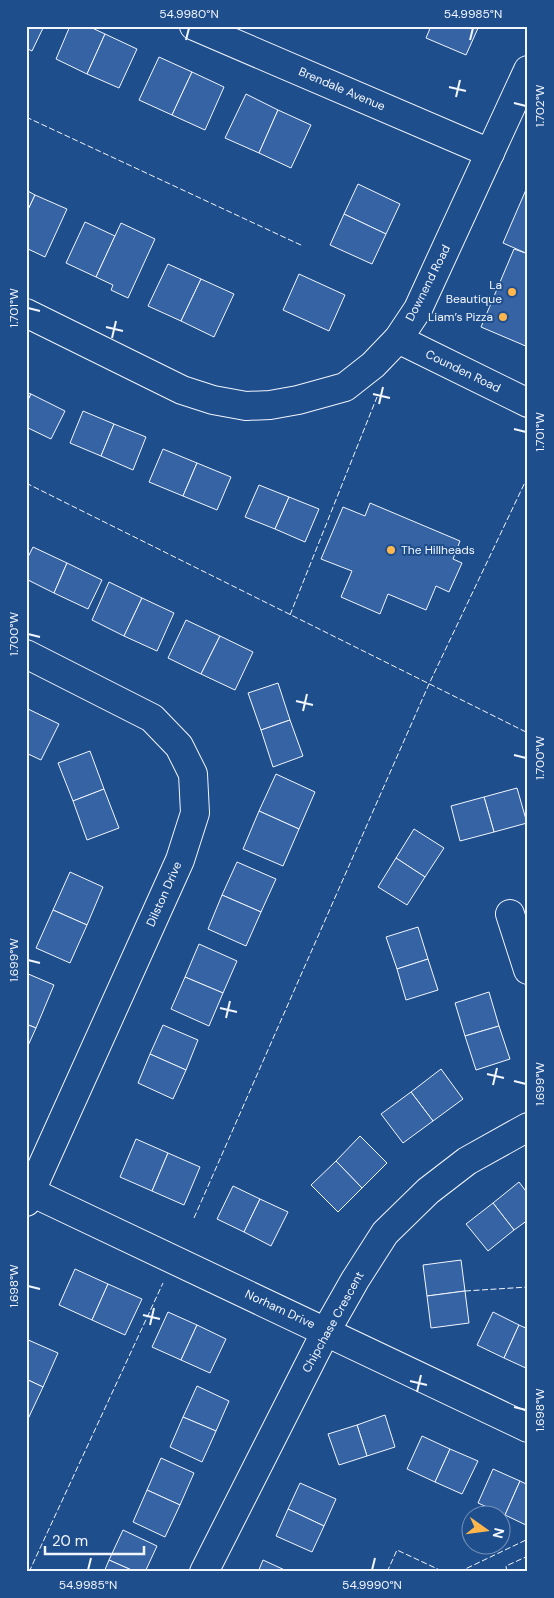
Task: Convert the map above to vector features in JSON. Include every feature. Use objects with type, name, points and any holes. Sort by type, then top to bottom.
[{"type":"street","name":"Brendale Avenue","points":[[194,26],[490,153]]},
{"type":"street","name":"Downend Road","points":[[26,314],[182,390],[213,400],[246,406],[270,406],[345,387],[373,365],[398,339],[418,309],[528,70]]},
{"type":"street","name":"Counden Road","points":[[398,339],[528,403]]},
{"type":"street","name":"Dilston Drive","points":[[26,654],[152,718],[179,746],[193,774],[195,813],[180,860],[28,1197]]},
{"type":"street","points":[[510,914],[528,970]]},
{"type":"street","name":"Chipchase Crescent","points":[[204,1572],[326,1331],[385,1233],[428,1191],[467,1161],[528,1127]]},
{"type":"street","name":"Norham Drive","points":[[28,1197],[326,1331],[528,1428]]},
{"type":"building","points":[[26,26],[44,26],[32,51],[26,48]]},
{"type":"building","points":[[70,26],[88,26],[105,34],[87,74],[56,59]]},
{"type":"building","points":[[431,26],[479,26],[466,55],[426,38]]},
{"type":"building","points":[[105,34],[137,49],[119,88],[87,74]]},
{"type":"building","points":[[159,57],[192,72],[172,115],[139,100]]},
{"type":"building","points":[[192,72],[224,87],[205,130],[172,115]]},
{"type":"building","points":[[246,94],[278,110],[259,153],[225,138]]},
{"type":"building","points":[[278,110],[311,125],[291,168],[259,153]]},
{"type":"building","points":[[358,184],[400,204],[386,234],[344,214]]},
{"type":"building","points":[[528,185],[528,254],[503,243]]},
{"type":"building","points":[[26,190],[35,195],[26,214]]},
{"type":"building","points":[[35,195],[67,209],[45,257],[26,248],[26,214]]},
{"type":"building","points":[[344,214],[386,234],[372,264],[330,245]]},
{"type":"building","points":[[85,222],[115,236],[96,277],[66,263]]},
{"type":"building","points":[[121,223],[155,239],[128,298],[111,290],[113,285],[96,277]]},
{"type":"building","points":[[514,249],[528,254],[528,347],[481,327]]},
{"type":"building","points":[[168,264],[201,279],[181,321],[148,306]]},
{"type":"building","points":[[299,274],[345,295],[329,331],[283,310]]},
{"type":"building","points":[[201,279],[234,294],[214,337],[181,321]]},
{"type":"building","points":[[26,392],[31,394],[26,404]]},
{"type":"building","points":[[31,394],[65,411],[51,439],[26,427],[26,404]]},
{"type":"building","points":[[83,411],[114,424],[101,456],[70,443]]},
{"type":"building","points":[[114,424],[146,437],[133,470],[101,456]]},
{"type":"building","points":[[163,449],[197,463],[183,496],[149,482]]},
{"type":"building","points":[[197,463],[231,477],[217,510],[183,496]]},
{"type":"building","points":[[259,485],[289,497],[275,529],[245,517]]},
{"type":"building","points":[[289,497],[319,509],[305,542],[275,529]]},
{"type":"building","name":"The Hillheads","points":[[370,503],[460,541],[453,559],[462,563],[449,592],[436,586],[426,610],[388,594],[380,614],[341,597],[352,571],[321,559],[343,507],[365,516]]},
{"type":"building","points":[[33,547],[67,563],[54,593],[26,579],[26,561]]},
{"type":"building","points":[[67,563],[102,580],[88,609],[54,593]]},
{"type":"building","points":[[109,582],[142,598],[124,636],[92,620]]},
{"type":"building","points":[[142,598],[174,613],[157,651],[124,636]]},
{"type":"building","points":[[186,620],[220,636],[201,674],[168,658]]},
{"type":"building","points":[[220,636],[253,652],[235,690],[201,674]]},
{"type":"building","points":[[278,683],[290,720],[261,730],[248,693]]},
{"type":"building","points":[[26,708],[59,724],[41,760],[26,753]]},
{"type":"building","points":[[290,720],[303,756],[273,767],[261,730]]},
{"type":"building","points":[[90,751],[104,789],[73,801],[58,763]]},
{"type":"building","points":[[276,774],[315,792],[299,829],[259,811]]},
{"type":"building","points":[[517,788],[527,823],[494,832],[484,797]]},
{"type":"building","points":[[104,789],[119,828],[87,840],[73,801]]},
{"type":"building","points":[[484,797],[494,832],[460,841],[451,806]]},
{"type":"building","points":[[259,811],[299,829],[283,866],[243,849]]},
{"type":"building","points":[[414,829],[444,848],[425,877],[396,858]]},
{"type":"building","points":[[396,858],[425,877],[407,905],[378,887]]},
{"type":"building","points":[[237,862],[276,879],[261,912],[222,895]]},
{"type":"building","points":[[70,872],[103,887],[87,925],[53,910]]},
{"type":"building","points":[[222,895],[261,912],[246,946],[208,929]]},
{"type":"building","points":[[53,910],[87,925],[70,963],[36,948]]},
{"type":"building","points":[[418,927],[428,959],[397,969],[386,937]]},
{"type":"building","points":[[199,944],[237,961],[223,993],[185,977]]},
{"type":"building","points":[[428,959],[438,990],[406,1000],[397,969]]},
{"type":"building","points":[[26,973],[54,985],[36,1028],[26,1024]]},
{"type":"building","points":[[185,977],[223,993],[209,1026],[171,1009]]},
{"type":"building","points":[[489,992],[499,1026],[465,1036],[455,1003]]},
{"type":"building","points":[[26,1024],[36,1028],[26,1050]]},
{"type":"building","points":[[163,1025],[198,1040],[186,1070],[150,1054]]},
{"type":"building","points":[[499,1026],[510,1059],[476,1070],[465,1036]]},
{"type":"building","points":[[150,1054],[186,1070],[173,1099],[138,1083]]},
{"type":"building","points":[[441,1069],[463,1099],[433,1121],[411,1092]]},
{"type":"building","points":[[411,1092],[433,1121],[403,1143],[381,1114]]},
{"type":"building","points":[[360,1136],[387,1163],[362,1188],[336,1161]]},
{"type":"building","points":[[136,1139],[168,1153],[152,1191],[120,1177]]},
{"type":"building","points":[[168,1153],[200,1167],[184,1205],[152,1191]]},
{"type":"building","points":[[336,1161],[362,1188],[338,1212],[311,1185]]},
{"type":"building","points":[[519,1182],[528,1194],[528,1220],[514,1230],[493,1203]]},
{"type":"building","points":[[233,1186],[260,1199],[244,1232],[217,1219]]},
{"type":"building","points":[[260,1199],[288,1212],[271,1246],[244,1232]]},
{"type":"building","points":[[493,1203],[514,1230],[488,1251],[466,1224]]},
{"type":"building","points":[[461,1260],[465,1291],[427,1296],[423,1265]]},
{"type":"building","points":[[75,1269],[108,1284],[92,1320],[59,1305]]},
{"type":"building","points":[[108,1284],[142,1299],[125,1335],[92,1320]]},
{"type":"building","points":[[465,1291],[469,1323],[431,1328],[427,1296]]},
{"type":"building","points":[[168,1312],[197,1325],[181,1360],[152,1347]]},
{"type":"building","points":[[493,1312],[519,1325],[504,1358],[477,1345]]},
{"type":"building","points":[[197,1325],[226,1339],[210,1373],[181,1360]]},
{"type":"building","points":[[519,1325],[528,1329],[528,1369],[504,1358]]},
{"type":"building","points":[[26,1339],[58,1353],[43,1387],[26,1379]]},
{"type":"building","points":[[26,1379],[43,1387],[28,1419],[26,1418]]},
{"type":"building","points":[[197,1386],[229,1401],[216,1431],[183,1417]]},
{"type":"building","points":[[385,1415],[395,1447],[367,1456],[357,1425]]},
{"type":"building","points":[[183,1417],[216,1431],[202,1462],[170,1447]]},
{"type":"building","points":[[357,1425],[367,1456],[339,1465],[328,1434]]},
{"type":"building","points":[[422,1436],[450,1449],[435,1482],[407,1469]]},
{"type":"building","points":[[450,1449],[478,1461],[462,1494],[435,1482]]},
{"type":"building","points":[[161,1458],[194,1473],[180,1505],[147,1490]]},
{"type":"building","points":[[493,1469],[520,1481],[509,1506],[485,1506],[478,1503]]},
{"type":"building","points":[[520,1481],[528,1485],[528,1526],[512,1518],[512,1506],[509,1506]]},
{"type":"building","points":[[300,1483],[336,1499],[324,1526],[288,1509]]},
{"type":"building","points":[[147,1490],[180,1505],[165,1537],[133,1522]]},
{"type":"building","points":[[288,1509],[324,1526],[312,1552],[276,1536]]},
{"type":"building","points":[[123,1530],[157,1546],[145,1572],[136,1572],[109,1560]]},
{"type":"building","points":[[109,1560],[136,1572],[104,1572]]},
{"type":"building","points":[[263,1560],[289,1572],[258,1572]]},
{"type":"fence","points":[[26,117],[303,246]]},
{"type":"fence","points":[[290,615],[377,397]]},
{"type":"fence","points":[[194,1218],[429,684],[528,476]]},
{"type":"fence","points":[[26,483],[528,733]]},
{"type":"fence","points":[[29,1572],[163,1283]]},
{"type":"fence","points":[[465,1291],[528,1287]]},
{"type":"fence","points":[[459,1572],[528,1539]]},
{"type":"fence","points":[[387,1572],[397,1550],[444,1572]]},
{"type":"fence","points":[[507,1572],[506,1566],[528,1556]]},
{"type":"place","name":"La Beautique","points":[[512,292]]},
{"type":"place","name":"Liam’s Pizza","points":[[503,317]]},
{"type":"place","name":"The Hillheads","points":[[391,550]]}]
